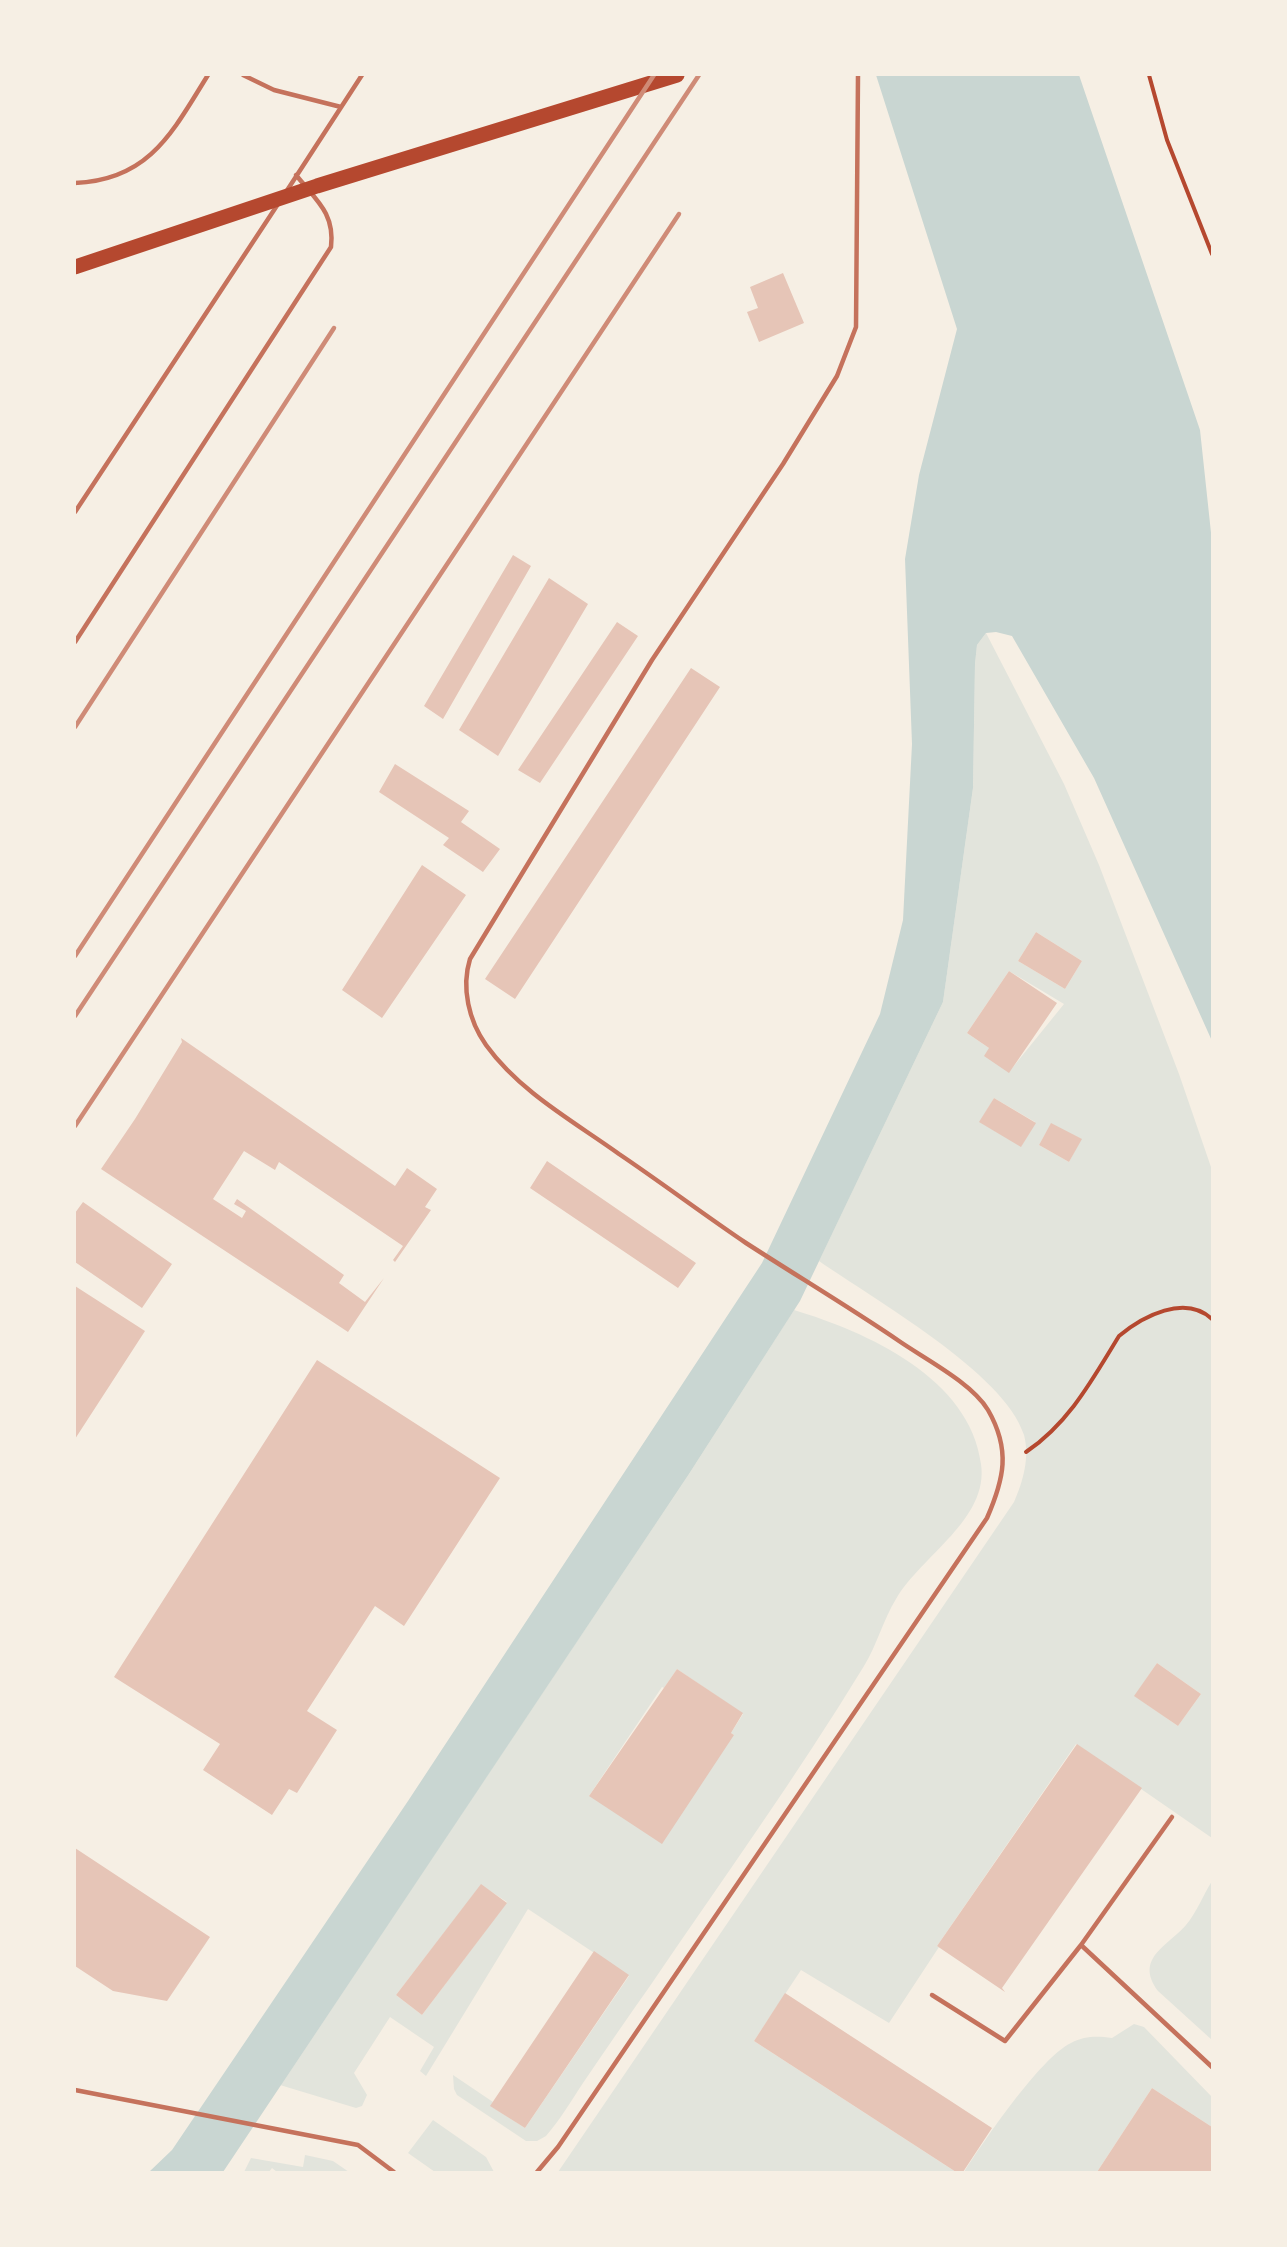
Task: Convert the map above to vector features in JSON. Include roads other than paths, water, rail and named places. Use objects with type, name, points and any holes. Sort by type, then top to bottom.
[{"type":"main road","points":[[75,267],[317,186],[677,75]]},
{"type":"lane","points":[[75,183],[114,176],[141,163],[164,144],[208,75]]},
{"type":"lane","points":[[243,75],[274,90],[341,107]]},
{"type":"lane","points":[[75,512],[362,75]]},
{"type":"lane","points":[[537,2172],[558,2147],[987,1518],[1001,1486],[1004,1464],[999,1436],[988,1409],[969,1389],[831,1295],[746,1242],[516,1079],[487,1046],[474,1023],[467,996],[466,972],[470,959],[651,660],[783,464],[837,376],[856,327],[858,75]]},
{"type":"lane","points":[[75,642],[332,247],[333,229],[329,216],[296,175]]},
{"type":"lane","points":[[932,1995],[1005,2041],[1081,1945],[1172,1817]]},
{"type":"lane","points":[[1081,1945],[1212,2067]]},
{"type":"lane","points":[[75,2090],[358,2145],[394,2172]]},
{"type":"railway","points":[[75,956],[654,75]]},
{"type":"railway","points":[[75,1016],[699,75]]},
{"type":"railway","points":[[75,1126],[679,214]]},
{"type":"railway","points":[[75,727],[334,328]]}]
